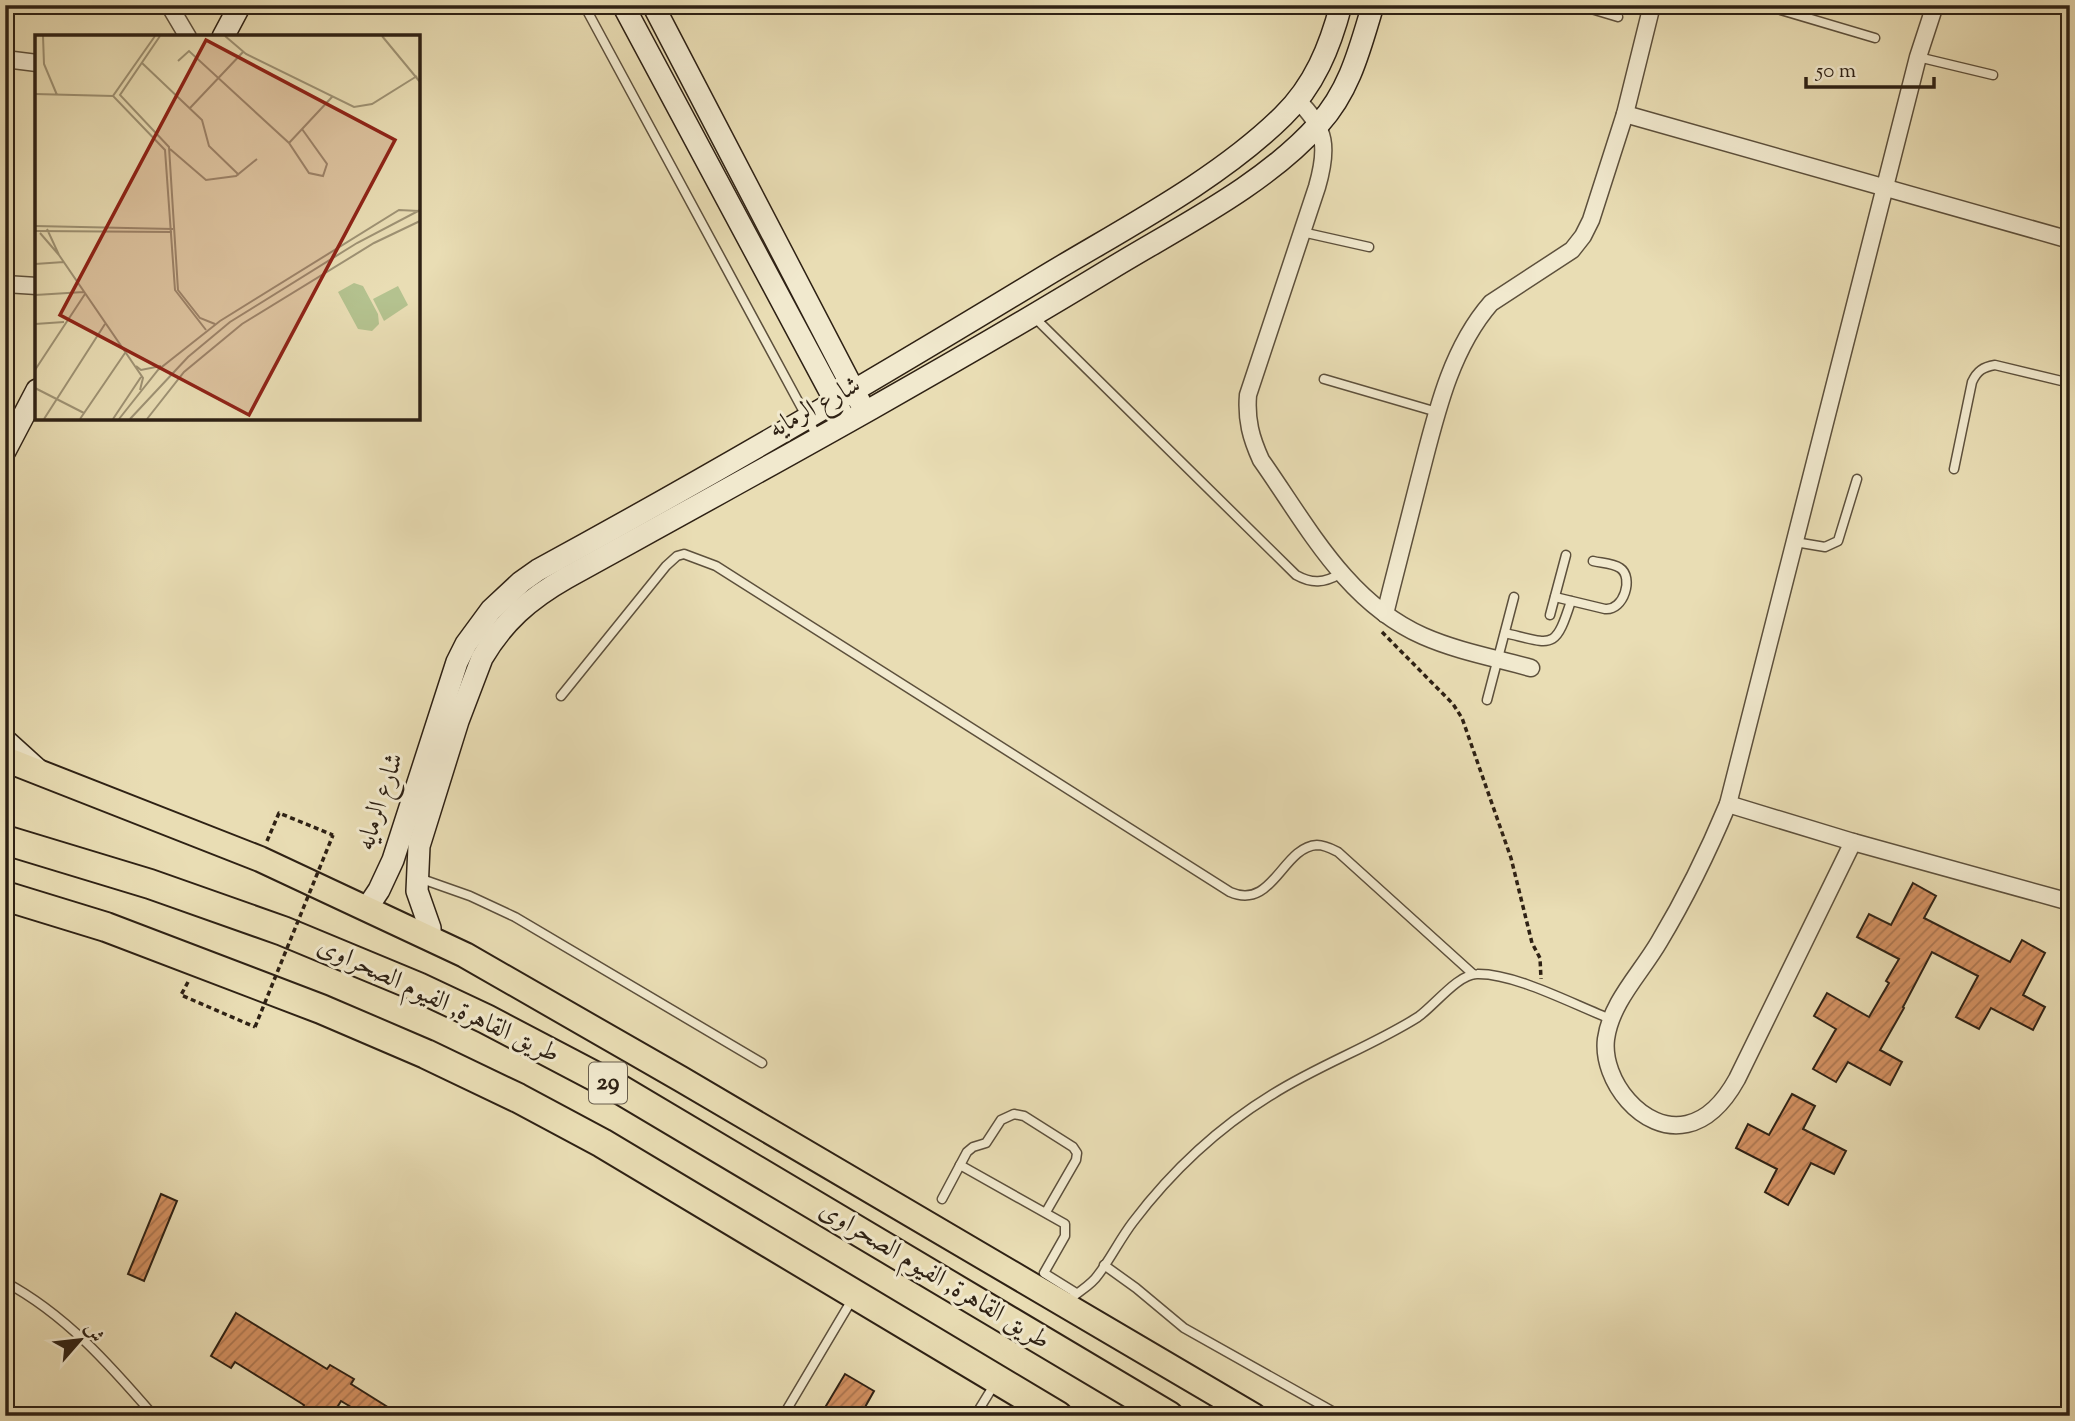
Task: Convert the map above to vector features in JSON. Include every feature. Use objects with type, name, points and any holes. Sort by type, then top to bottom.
[{"type":"highway","name":"طريق القاهرة, الفيوم الصحراوى","points":[[5,840],[161,888],[283,931],[395,977],[498,1025],[632,1096],[1169,1416]]},
{"type":"highway","name":"طريق القاهرة, الفيوم الصحراوى","points":[[5,896],[47,907],[321,1009],[426,1054],[518,1098],[602,1143],[856,1294],[998,1379],[1046,1413]]},
{"type":"main road","points":[[5,759],[260,859],[465,955],[1071,1299],[1254,1416]]},
{"type":"street","points":[[169,5],[187,35]]},
{"type":"street","points":[[224,35],[240,5]]},
{"type":"street","points":[[623,5],[846,397],[865,412]]},
{"type":"street","points":[[653,5],[846,397],[846,422]]},
{"type":"street","name":"شارع الرمايه","points":[[367,908],[379,890],[397,850],[457,662],[466,644],[491,610],[521,582],[846,397],[1199,182],[1250,145],[1297,100],[1324,57],[1341,5]]},
{"type":"street","name":"شارع الرمايه","points":[[430,938],[430,928],[419,901],[416,877],[422,831],[482,658],[503,626],[523,606],[546,589],[1033,316],[1241,190],[1278,163],[1318,126],[1337,101],[1352,73],[1373,5]]},
{"type":"street","points":[[1385,614],[1437,412],[1462,345],[1480,314],[1491,303],[1572,250],[1583,236],[1591,220],[1625,114],[1652,5]]},
{"type":"street","points":[[1853,842],[1737,1079],[1722,1101],[1706,1115],[1687,1124],[1671,1124],[1650,1118],[1624,1096],[1614,1080],[1605,1041],[1619,1003],[1699,871],[1728,804],[1918,57],[1935,5]]},
{"type":"street","points":[[5,59],[35,63]]},
{"type":"street","points":[[1297,100],[1318,126],[1325,154],[1248,395],[1247,421],[1250,434],[1261,460],[1340,574],[1385,614],[1438,642],[1531,667]]},
{"type":"street","points":[[1625,114],[2070,240]]},
{"type":"street","points":[[5,284],[35,286]]},
{"type":"street","points":[[5,451],[35,394]]},
{"type":"street","points":[[5,740],[41,772]]},
{"type":"street","points":[[1728,804],[2070,902]]},
{"type":"lane","points":[[584,5],[818,438]]},
{"type":"lane","points":[[1578,5],[1618,17]]},
{"type":"lane","points":[[1764,5],[1875,38]]},
{"type":"lane","points":[[1918,57],[1993,75]]},
{"type":"lane","points":[[1302,232],[1369,247]]},
{"type":"lane","points":[[1033,316],[1296,575],[1312,582],[1321,582],[1340,574]]},
{"type":"lane","points":[[1954,469],[1976,373],[1995,365],[2070,383]]},
{"type":"lane","points":[[1324,379],[1437,412]]},
{"type":"lane","points":[[1795,541],[1825,547],[1838,541],[1857,480]]},
{"type":"lane","points":[[561,696],[666,566],[677,556],[684,554],[696,557],[716,566],[1230,892],[1248,897],[1259,892],[1305,848],[1321,845],[1338,852],[1473,974]]},
{"type":"lane","points":[[1550,615],[1566,555]]},
{"type":"lane","points":[[1555,597],[1610,610],[1621,603],[1627,580],[1624,572],[1618,566],[1593,561]]},
{"type":"lane","points":[[1487,700],[1514,597]]},
{"type":"lane","points":[[1505,633],[1541,641],[1552,639],[1562,629],[1571,601]]},
{"type":"lane","points":[[416,877],[470,896],[515,917],[762,1063]]},
{"type":"lane","points":[[960,1165],[1062,1221],[1066,1232],[1044,1273],[1071,1299],[1094,1280],[1132,1222],[1152,1198],[1194,1155],[1232,1122],[1275,1093],[1418,1017],[1459,981],[1473,974],[1505,976],[1611,1019]]},
{"type":"lane","points":[[942,1199],[970,1149],[988,1141],[1004,1116],[1014,1114],[1024,1116],[1073,1147],[1077,1153],[1075,1163],[1046,1212]]},
{"type":"lane","points":[[1104,1265],[1184,1328],[1341,1416]]},
{"type":"lane","points":[[5,1282],[64,1321],[154,1416]]},
{"type":"lane","points":[[783,1416],[856,1294]]},
{"type":"lane","points":[[975,1416],[998,1379]]},
{"type":"path","points":[[1385,614],[1383,635],[1453,704],[1462,718],[1511,858],[1532,943],[1540,958],[1541,991]]},
{"type":"path","points":[[197,1001],[255,1027],[333,835],[279,813],[260,859]]},
{"type":"building","points":[[1913,883],[1936,896],[1924,918],[2010,962],[2022,940],[2045,953],[2023,995],[2045,1007],[2033,1030],[1991,1008],[1979,1029],[1956,1017],[1978,976],[1932,952],[1880,1050],[1902,1062],[1890,1085],[1848,1062],[1836,1082],[1813,1069],[1836,1029],[1814,1016],[1827,993],[1869,1017],[1889,983],[1886,981],[1899,959],[1857,937],[1869,914],[1891,925]]},
{"type":"building","points":[[1792,1094],[1815,1106],[1803,1129],[1846,1151],[1834,1174],[1811,1163],[1788,1205],[1765,1192],[1777,1169],[1736,1148],[1748,1124],[1769,1135]]},
{"type":"building","points":[[161,1194],[177,1201],[144,1281],[128,1274]]},
{"type":"building","points":[[236,1313],[327,1369],[330,1365],[354,1379],[351,1384],[402,1416],[366,1416],[341,1401],[332,1416],[309,1416],[301,1411],[304,1405],[235,1362],[231,1368],[211,1356]]},
{"type":"building","points":[[845,1374],[874,1391],[860,1416],[820,1416]]}]
